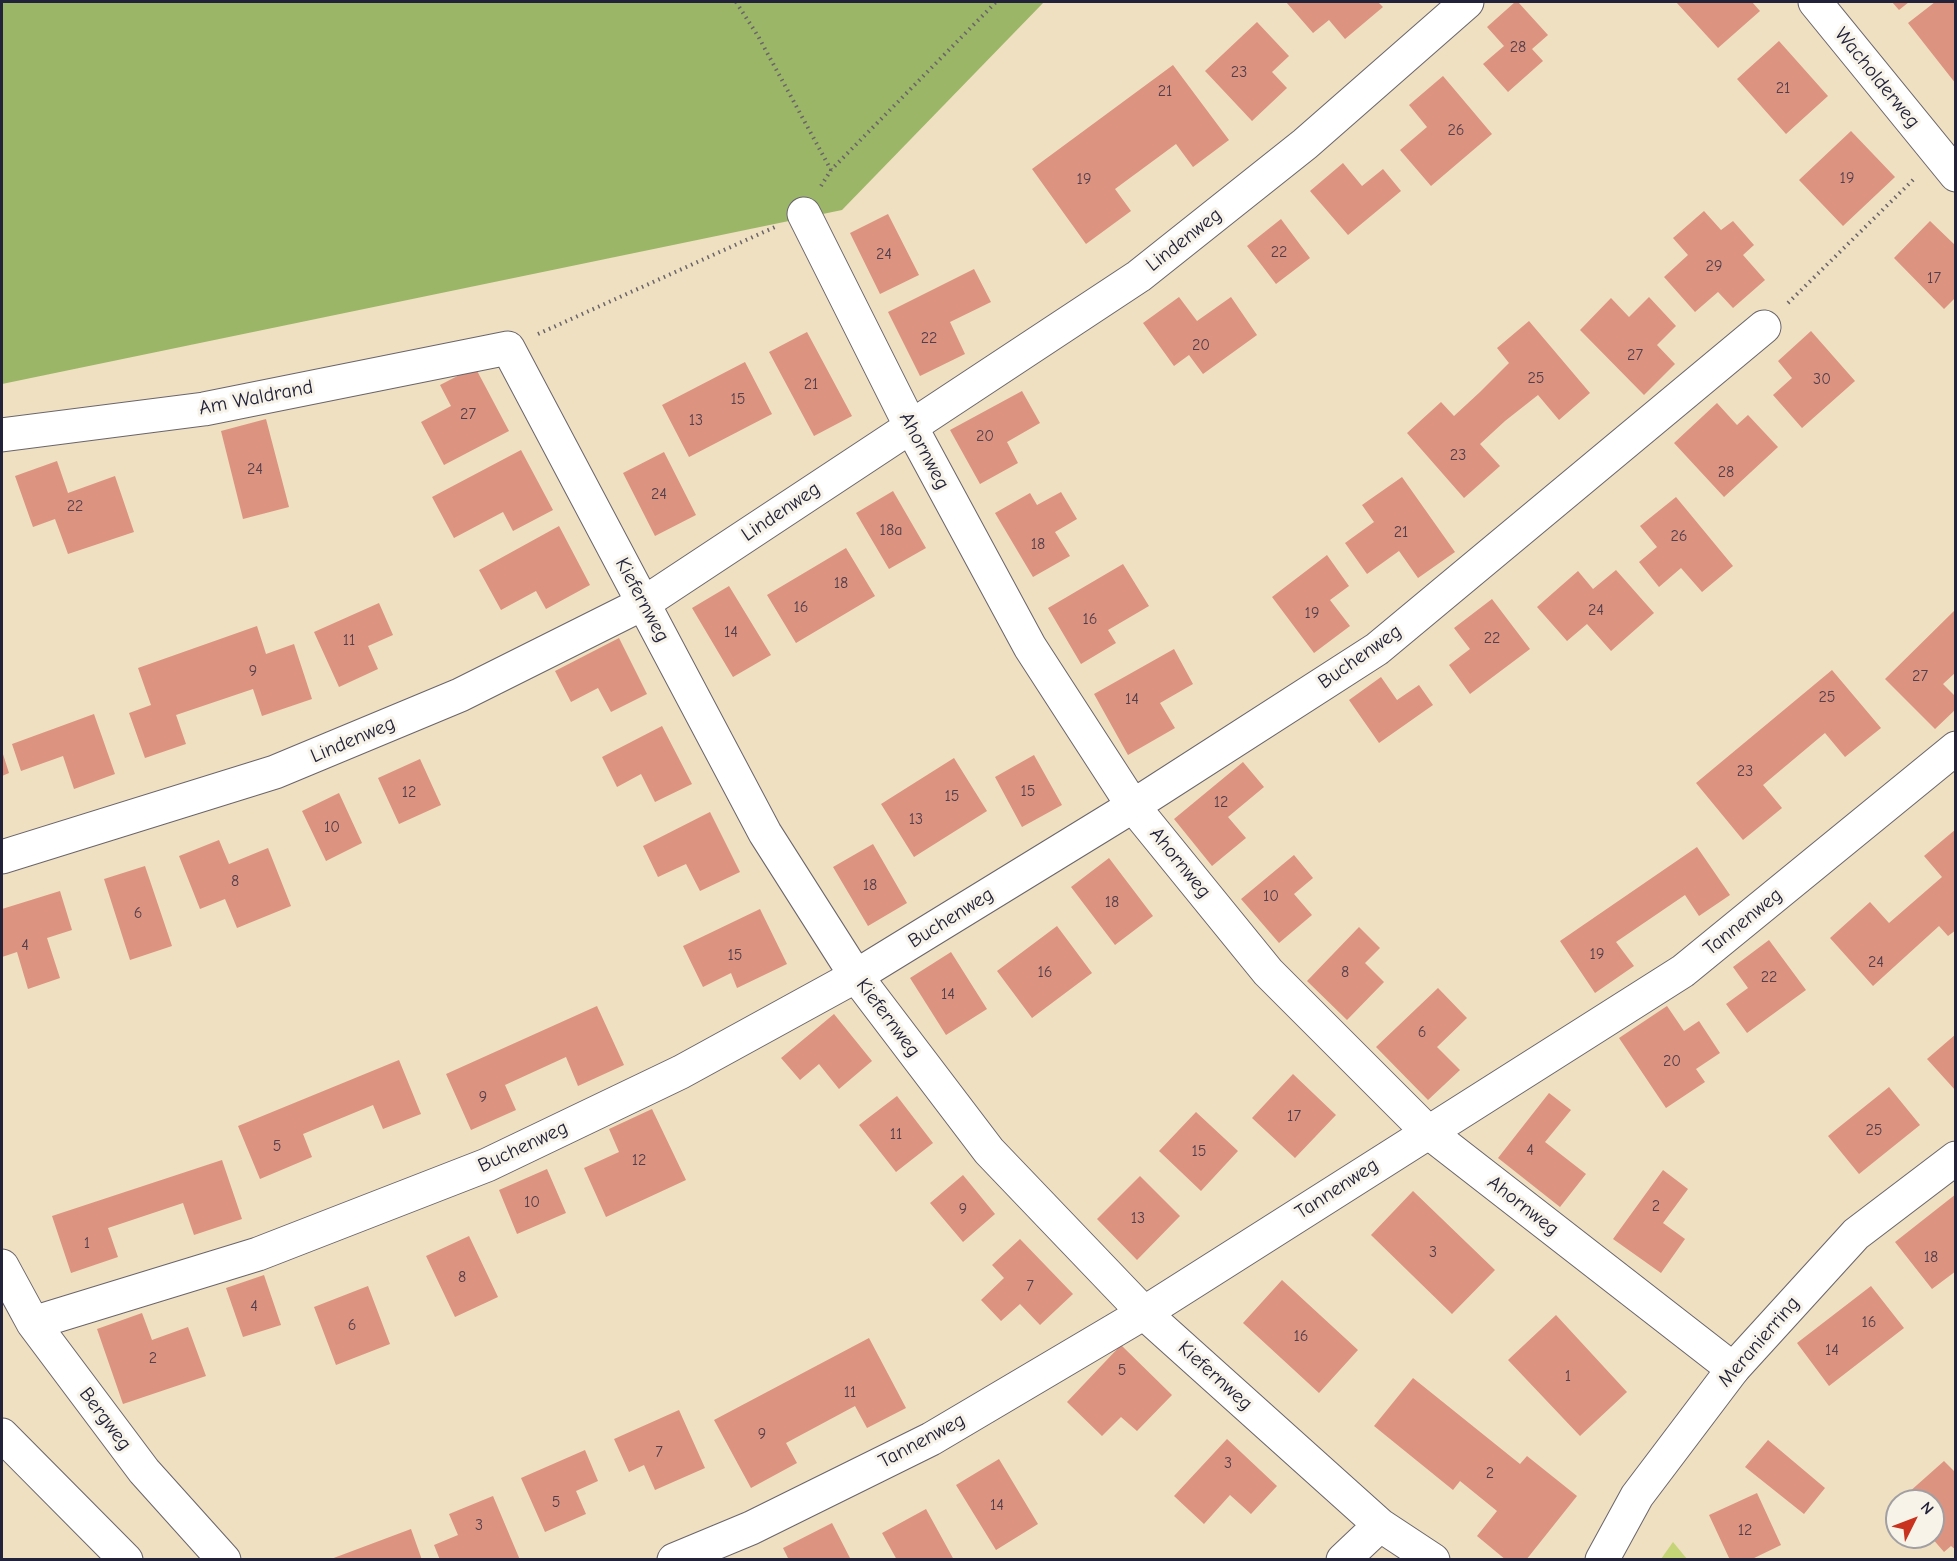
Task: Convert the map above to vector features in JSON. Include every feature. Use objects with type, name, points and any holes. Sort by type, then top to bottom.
[{"type":"street","name":"Lindenweg","points":[[2,857],[275,772],[460,695],[644,603],[910,425],[1139,276],[1305,144],[1467,2]]},
{"type":"street","name":"Wacholderweg","points":[[1815,2],[1950,156]]},
{"type":"street","name":"Ahornweg","points":[[804,214],[910,425],[1030,647],[1133,806],[1268,972],[1427,1131],[1733,1369]]},
{"type":"street","name":"Buchenweg","points":[[33,1323],[258,1254],[487,1165],[681,1072],[856,976],[1133,806],[1377,649],[1764,327]]},
{"type":"street","name":"Am Waldrand","points":[[2,435],[204,408],[508,348]]},
{"type":"street","name":"Kiefernweg","points":[[508,348],[765,832],[856,976],[989,1151],[1144,1313],[1380,1525],[1433,1560]]},
{"type":"street","name":"Tannenweg","points":[[674,1560],[751,1528],[931,1439],[1144,1313],[1427,1131],[1683,971],[1956,748]]},
{"type":"street","name":"Meranierring","points":[[1602,1560],[1637,1496],[1733,1369],[1856,1234],[1956,1158]]},
{"type":"street","name":"Bergweg","points":[[2,1266],[33,1323],[144,1471],[224,1560]]},
{"type":"street","points":[[7,1450],[126,1560]]},
{"type":"street","points":[[1343,1560],[1380,1525]]},
{"type":"path","points":[[736,2],[758,36],[831,170]]},
{"type":"path","points":[[508,348],[804,214],[831,170],[996,2]]},
{"type":"path","points":[[1764,327],[1950,156]]},
{"type":"green space","points":[[2,2],[1044,2],[842,210],[2,384]]},
{"type":"green space","points":[[1673,1542],[1687,1559],[1661,1559]]},
{"type":"building","points":[[1286,2],[1378,2],[1383,7],[1345,39],[1329,20],[1313,33]]},
{"type":"building","points":[[1515,2],[1518,2],[1548,35],[1532,49],[1543,61],[1508,92],[1483,64],[1504,46],[1487,27]]},
{"type":"building","points":[[1676,2],[1752,2],[1760,11],[1718,48]]},
{"type":"building","points":[[1892,2],[1909,2],[1899,10]]},
{"type":"building","points":[[1935,2],[1956,2],[1956,84],[1908,23]]},
{"type":"building","points":[[1257,22],[1289,56],[1272,72],[1287,88],[1252,121],[1205,71]]},
{"type":"building","points":[[1779,41],[1828,96],[1786,134],[1737,79]]},
{"type":"building","points":[[1173,65],[1229,140],[1193,167],[1176,144],[1115,189],[1131,211],[1086,244],[1032,169]]},
{"type":"building","points":[[1443,76],[1492,134],[1431,186],[1400,150],[1427,127],[1409,105]]},
{"type":"building","points":[[1851,131],[1895,177],[1843,226],[1799,180]]},
{"type":"building","points":[[1343,163],[1362,186],[1383,169],[1401,191],[1348,235],[1310,191]]},
{"type":"building","points":[[1704,211],[1721,230],[1733,221],[1754,245],[1743,255],[1765,280],[1733,308],[1718,292],[1695,312],[1664,277],[1688,255],[1673,238]]},
{"type":"building","points":[[888,214],[919,275],[880,294],[850,233]]},
{"type":"building","points":[[1281,219],[1310,258],[1276,284],[1247,246]]},
{"type":"building","points":[[1930,221],[1956,246],[1956,297],[1944,309],[1894,258]]},
{"type":"building","points":[[974,269],[991,302],[950,322],[965,354],[920,376],[888,312]]},
{"type":"building","points":[[1179,297],[1197,321],[1231,297],[1257,335],[1203,374],[1189,355],[1174,366],[1143,323]]},
{"type":"building","points":[[1649,297],[1676,326],[1657,345],[1675,364],[1644,395],[1580,330],[1611,298],[1629,317]]},
{"type":"building","points":[[1529,321],[1590,393],[1559,420],[1538,395],[1505,421],[1480,444],[1500,466],[1464,498],[1407,433],[1441,402],[1454,416],[1509,363],[1497,348]]},
{"type":"building","points":[[1811,331],[1855,381],[1802,428],[1773,395],[1792,378],[1778,361]]},
{"type":"building","points":[[807,332],[852,416],[814,436],[769,352]]},
{"type":"building","points":[[745,362],[772,414],[689,457],[662,405]]},
{"type":"building","points":[[475,367],[509,431],[444,465],[421,422],[451,406],[440,385]]},
{"type":"building","points":[[1022,391],[1040,423],[1007,442],[1018,463],[980,484],[950,430]]},
{"type":"building","points":[[1717,403],[1737,425],[1748,415],[1778,447],[1724,497],[1674,443]]},
{"type":"building","points":[[266,419],[289,507],[243,519],[221,431]]},
{"type":"building","points":[[521,450],[553,510],[513,531],[503,512],[454,538],[432,497]]},
{"type":"building","points":[[664,452],[696,515],[655,536],[623,473]]},
{"type":"building","points":[[57,461],[68,493],[115,476],[134,532],[68,554],[55,519],[33,527],[15,476]]},
{"type":"building","points":[[1402,477],[1455,552],[1418,578],[1399,551],[1367,574],[1345,543],[1374,522],[1362,505]]},
{"type":"building","points":[[893,491],[926,548],[889,569],[856,513]]},
{"type":"building","points":[[1061,492],[1077,519],[1055,532],[1070,556],[1033,577],[995,513],[1030,493],[1037,505]]},
{"type":"building","points":[[1676,497],[1733,566],[1702,592],[1681,568],[1659,587],[1639,562],[1657,547],[1640,526]]},
{"type":"building","points":[[559,526],[590,585],[546,609],[536,591],[501,610],[479,570]]},
{"type":"building","points":[[846,548],[875,596],[796,643],[767,595]]},
{"type":"building","points":[[1327,555],[1349,586],[1330,600],[1350,626],[1314,653],[1272,597]]},
{"type":"building","points":[[1123,564],[1149,606],[1108,630],[1116,643],[1081,664],[1048,608]]},
{"type":"building","points":[[1616,570],[1654,613],[1611,651],[1587,624],[1567,641],[1537,607],[1578,571],[1593,589]]},
{"type":"building","points":[[729,586],[771,655],[733,677],[692,608]]},
{"type":"building","points":[[1492,599],[1530,649],[1470,694],[1449,665],[1470,649],[1454,628]]},
{"type":"building","points":[[379,603],[393,635],[368,646],[378,669],[339,687],[314,632]]},
{"type":"building","points":[[1956,609],[1956,672],[1943,684],[1956,697],[1956,709],[1935,729],[1885,679]]},
{"type":"building","points":[[257,626],[266,654],[294,644],[312,699],[262,716],[253,689],[176,715],[186,744],[145,758],[129,713],[151,705],[138,668]]},
{"type":"building","points":[[619,638],[647,694],[611,712],[598,688],[571,702],[555,671]]},
{"type":"building","points":[[1174,649],[1193,684],[1160,703],[1175,728],[1128,755],[1094,694]]},
{"type":"building","points":[[1832,670],[1881,728],[1845,757],[1825,733],[1763,785],[1782,808],[1743,840],[1696,783]]},
{"type":"building","points":[[1381,677],[1397,700],[1419,685],[1433,705],[1379,743],[1349,700]]},
{"type":"building","points":[[94,714],[115,774],[74,789],[63,756],[21,771],[12,744]]},
{"type":"building","points":[[662,726],[692,784],[655,802],[641,774],[617,787],[602,757]]},
{"type":"building","points":[[2,751],[9,773],[2,776]]},
{"type":"building","points":[[1034,755],[1062,805],[1022,827],[995,777]]},
{"type":"building","points":[[954,758],[987,811],[914,857],[881,804]]},
{"type":"building","points":[[420,759],[441,805],[399,824],[378,778]]},
{"type":"building","points":[[1243,762],[1264,787],[1228,817],[1246,838],[1212,866],[1174,819]]},
{"type":"building","points":[[339,793],[362,843],[326,861],[302,811]]},
{"type":"building","points":[[710,812],[740,872],[700,891],[686,864],[658,877],[643,846]]},
{"type":"building","points":[[1956,829],[1956,930],[1948,936],[1939,926],[1873,986],[1830,938],[1870,902],[1889,923],[1942,877],[1924,856]]},
{"type":"building","points":[[219,840],[229,864],[268,848],[291,906],[237,928],[225,899],[200,909],[179,856]]},
{"type":"building","points":[[873,844],[907,903],[868,926],[833,867]]},
{"type":"building","points":[[1697,847],[1730,895],[1699,916],[1685,895],[1616,942],[1634,966],[1595,993],[1560,941]]},
{"type":"building","points":[[1294,855],[1313,878],[1294,894],[1312,915],[1279,943],[1241,899]]},
{"type":"building","points":[[1109,858],[1153,916],[1115,945],[1071,887]]},
{"type":"building","points":[[145,866],[172,946],[130,960],[104,879]]},
{"type":"building","points":[[60,891],[72,930],[47,938],[60,978],[28,989],[17,952],[2,957],[2,909]]},
{"type":"building","points":[[760,909],[787,964],[737,988],[731,973],[703,987],[683,946]]},
{"type":"building","points":[[1057,926],[1092,973],[1032,1018],[997,971]]},
{"type":"building","points":[[1359,927],[1380,948],[1365,963],[1384,982],[1347,1020],[1307,981]]},
{"type":"building","points":[[1769,940],[1806,990],[1747,1033],[1726,1004],[1748,988],[1733,967]]},
{"type":"building","points":[[951,952],[987,1009],[946,1035],[910,978]]},
{"type":"building","points":[[1438,988],[1467,1018],[1437,1047],[1460,1070],[1428,1100],[1376,1047]]},
{"type":"building","points":[[597,1006],[624,1065],[578,1086],[566,1057],[505,1085],[516,1110],[471,1130],[446,1074]]},
{"type":"building","points":[[1667,1006],[1684,1031],[1699,1021],[1720,1053],[1696,1069],[1705,1082],[1666,1108],[1619,1038]]},
{"type":"building","points":[[834,1014],[872,1061],[839,1089],[819,1064],[800,1080],[781,1058]]},
{"type":"building","points":[[1956,1034],[1956,1091],[1927,1059]]},
{"type":"building","points":[[399,1060],[421,1114],[383,1129],[373,1105],[303,1134],[312,1157],[260,1179],[238,1126]]},
{"type":"building","points":[[1293,1074],[1336,1115],[1295,1158],[1252,1118]]},
{"type":"building","points":[[1889,1087],[1920,1125],[1859,1174],[1828,1136]]},
{"type":"building","points":[[1549,1093],[1571,1110],[1545,1142],[1586,1174],[1560,1207],[1498,1158]]},
{"type":"building","points":[[897,1096],[933,1143],[896,1172],[859,1125]]},
{"type":"building","points":[[652,1109],[686,1180],[606,1217],[584,1168],[619,1152],[609,1129]]},
{"type":"building","points":[[1196,1112],[1238,1151],[1201,1191],[1159,1151]]},
{"type":"building","points":[[222,1160],[242,1219],[194,1235],[183,1203],[108,1228],[118,1257],[71,1273],[52,1216]]},
{"type":"building","points":[[547,1169],[566,1213],[517,1234],[499,1190]]},
{"type":"building","points":[[1663,1170],[1688,1189],[1663,1223],[1685,1239],[1661,1273],[1613,1239]]},
{"type":"building","points":[[963,1175],[995,1214],[963,1242],[930,1203]]},
{"type":"building","points":[[1140,1176],[1180,1216],[1137,1260],[1097,1219]]},
{"type":"building","points":[[1413,1191],[1495,1270],[1452,1314],[1371,1235]]},
{"type":"building","points":[[1956,1194],[1956,1271],[1932,1289],[1895,1242]]},
{"type":"building","points":[[469,1236],[498,1297],[455,1317],[426,1256]]},
{"type":"building","points":[[1020,1239],[1073,1294],[1040,1325],[1020,1304],[1001,1321],[981,1300],[1004,1278],[992,1265]]},
{"type":"building","points":[[264,1275],[281,1325],[243,1337],[226,1288]]},
{"type":"building","points":[[1282,1280],[1358,1350],[1319,1393],[1243,1323]]},
{"type":"building","points":[[368,1286],[390,1344],[336,1365],[314,1307]]},
{"type":"building","points":[[1871,1286],[1904,1328],[1829,1386],[1797,1343]]},
{"type":"building","points":[[142,1313],[152,1340],[188,1327],[206,1376],[123,1404],[97,1329]]},
{"type":"building","points":[[1556,1315],[1627,1392],[1580,1436],[1508,1360]]},
{"type":"building","points":[[869,1338],[906,1408],[867,1428],[855,1406],[786,1443],[797,1463],[751,1488],[714,1420]]},
{"type":"building","points":[[1121,1345],[1172,1395],[1137,1431],[1121,1417],[1102,1436],[1067,1402]]},
{"type":"building","points":[[1413,1378],[1520,1464],[1527,1456],[1577,1496],[1526,1560],[1506,1560],[1477,1536],[1497,1511],[1460,1481],[1453,1490],[1374,1426]]},
{"type":"building","points":[[679,1410],[705,1468],[655,1490],[644,1465],[629,1472],[614,1439]]},
{"type":"building","points":[[1227,1439],[1277,1486],[1251,1514],[1230,1495],[1204,1524],[1174,1496]]},
{"type":"building","points":[[1768,1440],[1825,1488],[1804,1514],[1745,1467]]},
{"type":"building","points":[[585,1450],[598,1481],[576,1491],[586,1514],[545,1532],[521,1478]]},
{"type":"building","points":[[999,1459],[1038,1524],[996,1550],[956,1485]]},
{"type":"building","points":[[1944,1461],[1956,1473],[1956,1550],[1951,1546],[1944,1552],[1941,1549],[1945,1549],[1945,1489],[1912,1489]]},
{"type":"building","points":[[1757,1493],[1781,1545],[1750,1560],[1730,1560],[1709,1515]]},
{"type":"building","points":[[493,1496],[520,1560],[440,1560],[434,1545],[458,1535],[449,1514]]},
{"type":"building","points":[[926,1509],[954,1560],[897,1560],[882,1533]]},
{"type":"building","points":[[832,1523],[851,1560],[789,1560],[783,1548]]},
{"type":"building","points":[[411,1529],[422,1560],[331,1560],[331,1559]]}]
